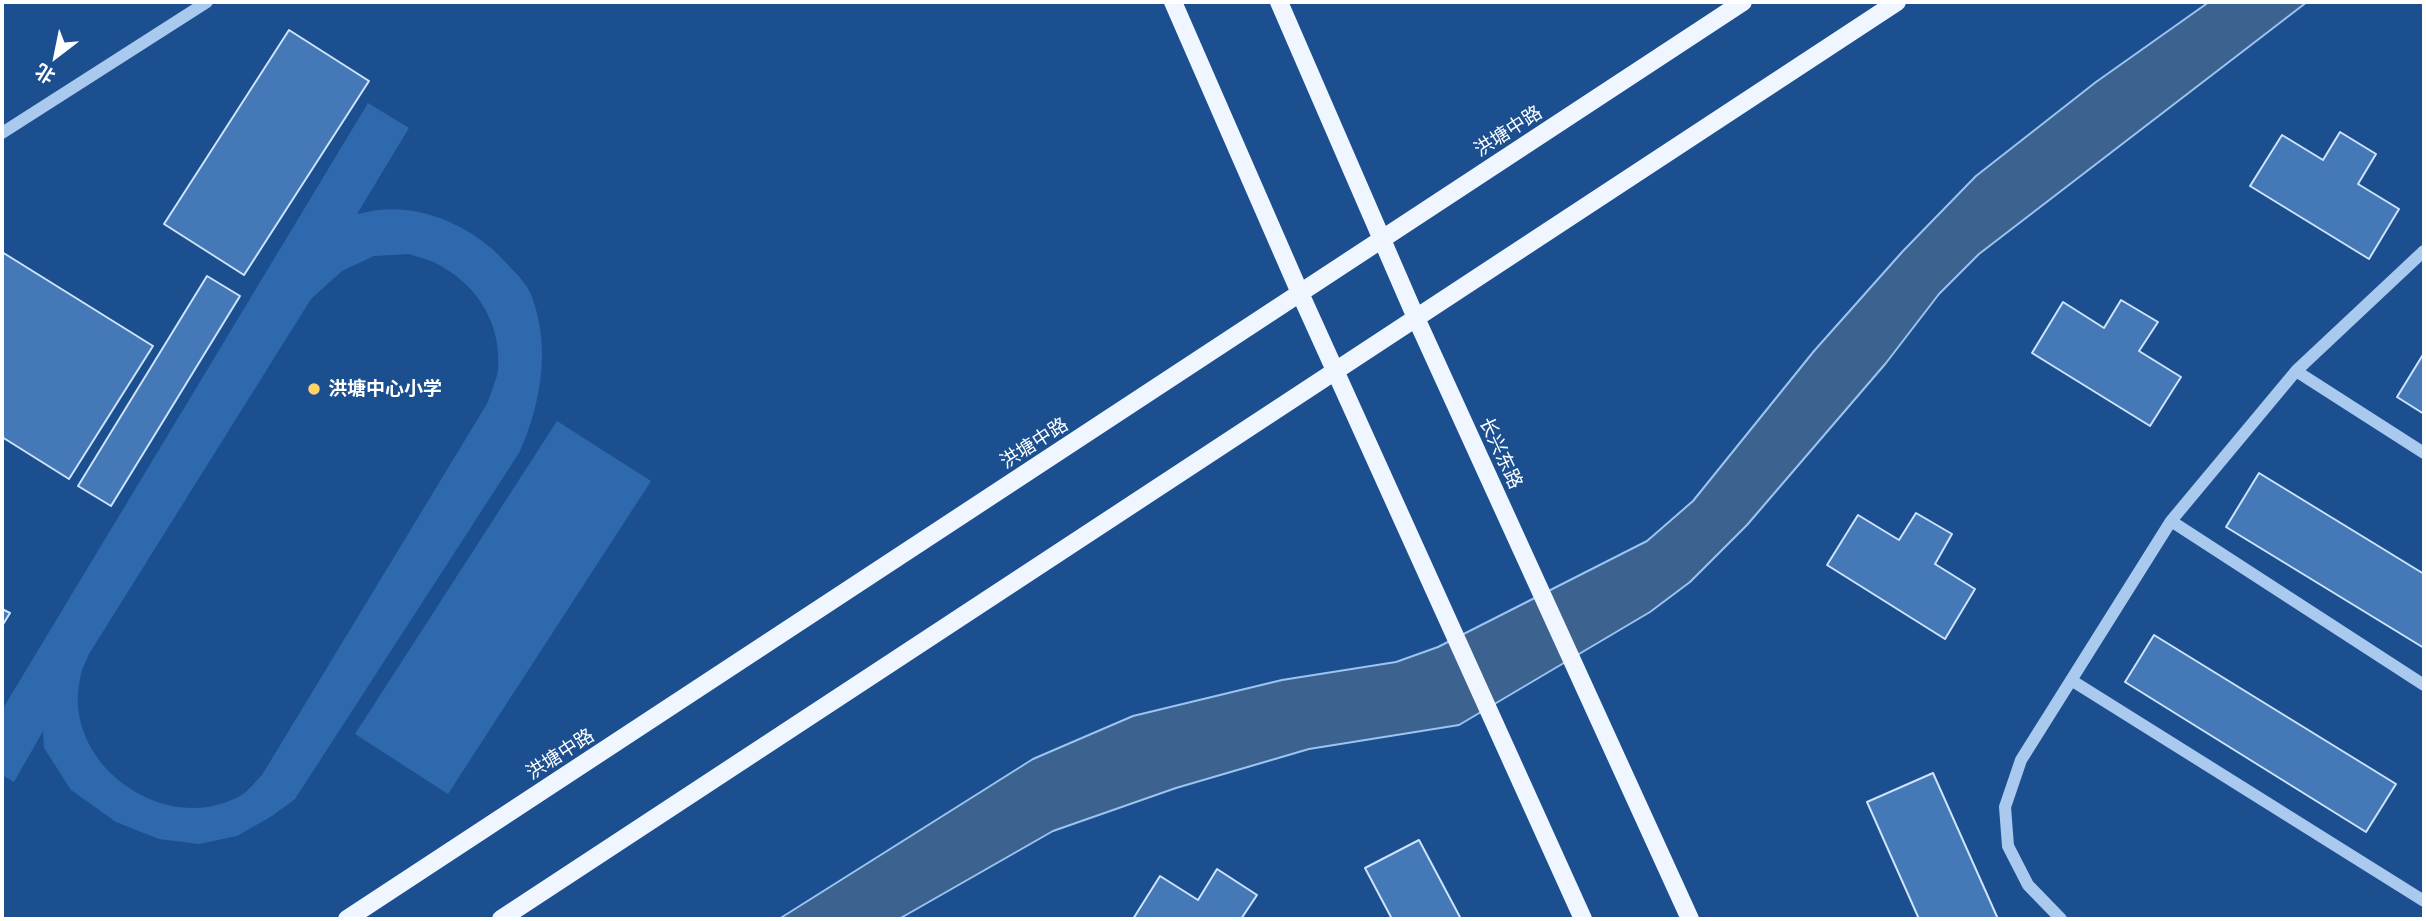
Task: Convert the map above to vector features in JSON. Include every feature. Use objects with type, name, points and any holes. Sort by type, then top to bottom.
[{"type":"main road","points":[[1173,2],[1300,293],[1583,919]]},
{"type":"main road","name":"长兴东路","points":[[1279,2],[1416,318],[1690,919]]},
{"type":"main road","name":"洪塘中路","points":[[348,919],[1743,2]]},
{"type":"main road","points":[[501,919],[1897,2]]},
{"type":"street","points":[[2,133],[207,2]]},
{"type":"street","points":[[2061,919],[2028,886],[2008,846],[2005,807],[2021,760],[2171,521],[2296,371],[2424,251]]},
{"type":"street","points":[[2296,371],[2424,453]]},
{"type":"street","points":[[2171,521],[2424,685]]},
{"type":"street","points":[[2071,680],[2424,901]]},
{"type":"shaded area","points":[[2209,2],[2307,2],[1979,254],[1939,294],[1886,363],[1747,525],[1690,582],[1650,612],[1459,725],[1309,749],[1176,788],[1053,831],[899,919],[779,919],[1033,759],[1133,716],[1282,680],[1396,662],[1438,647],[1647,541],[1693,501],[1814,351],[1903,251],[1976,176],[2096,82]]},
{"type":"shaded area","points":[[368,103],[409,128],[357,214],[396,209],[433,216],[468,231],[497,254],[528,289],[538,316],[542,356],[538,396],[519,453],[295,799],[237,836],[199,844],[159,839],[116,822],[71,790],[44,748],[43,731],[14,782],[2,775],[2,710]],"holes":[[[410,254],[434,262],[455,275],[477,297],[485,310],[492,324],[498,354],[498,371],[488,402],[262,775],[243,794],[214,806],[183,808],[153,801],[126,786],[103,765],[87,740],[78,711],[81,676],[89,654],[311,299],[342,271],[374,256]]]},
{"type":"shaded area","points":[[557,421],[651,481],[448,794],[355,734]]},
{"type":"building","points":[[289,30],[369,81],[244,275],[164,224]]},
{"type":"building","points":[[2340,132],[2376,154],[2358,184],[2399,209],[2369,259],[2250,186],[2282,135],[2323,160]]},
{"type":"building","points":[[2,252],[153,346],[69,479],[2,437]]},
{"type":"building","points":[[207,276],[240,296],[111,506],[78,486]]},
{"type":"building","points":[[2121,300],[2158,322],[2139,351],[2181,377],[2150,426],[2032,353],[2063,302],[2104,328]]},
{"type":"building","points":[[2424,353],[2424,414],[2397,397]]},
{"type":"building","points":[[2259,473],[2424,574],[2424,648],[2226,527]]},
{"type":"building","points":[[1916,513],[1952,534],[1935,564],[1975,589],[1945,639],[1827,565],[1858,515],[1899,540]]},
{"type":"building","points":[[2,609],[10,613],[2,626]]},
{"type":"building","points":[[2154,635],[2396,784],[2366,832],[2125,682]]},
{"type":"building","points":[[1933,773],[1998,919],[1919,919],[1867,802]]},
{"type":"building","points":[[1419,840],[1461,919],[1392,919],[1365,868]]},
{"type":"building","points":[[1217,869],[1257,895],[1241,919],[1133,919],[1160,876],[1198,900]]},
{"type":"place","name":"洪塘中心小学","points":[[314,389]]}]
